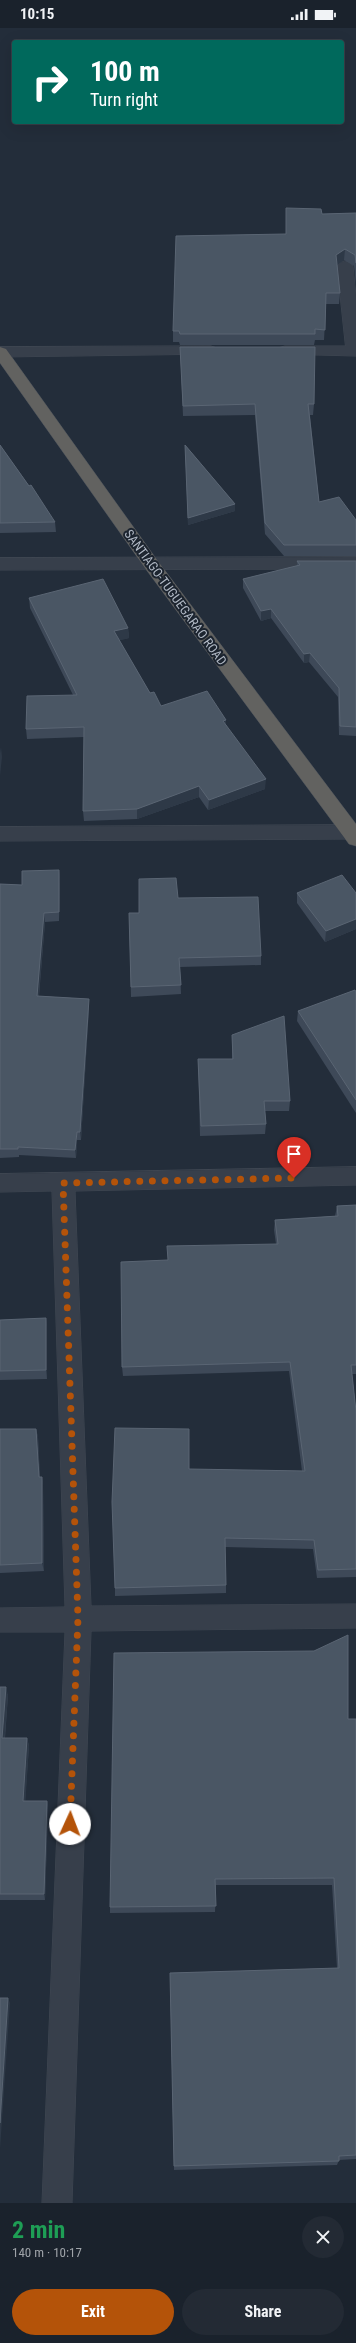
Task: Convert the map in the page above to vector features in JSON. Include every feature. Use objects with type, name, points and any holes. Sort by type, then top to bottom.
[{"type":"highway","name":"SANTIAGO-TUGUEGARAO ROAD","points":[[0,352],[150,564],[354,834]]},
{"type":"street","points":[[268,351],[355,351],[345,266]]},
{"type":"street","points":[[0,352],[228,351]]},
{"type":"street","points":[[0,564],[356,563]]},
{"type":"street","points":[[0,834],[354,834]]},
{"type":"street","points":[[0,1183],[63,1183],[356,1176]]},
{"type":"street","points":[[57,2203],[78,1618],[63,1183]]},
{"type":"street","points":[[0,1620],[356,1616]]},
{"type":"building","points":[[286,208],[321,209],[322,214],[356,213],[356,263],[355,255],[345,249],[336,255],[340,293],[326,293],[325,330],[315,329],[315,334],[180,334],[179,331],[173,331],[176,236],[286,234]]},
{"type":"building","points":[[180,347],[315,347],[314,404],[308,404],[319,502],[339,497],[356,520],[356,545],[284,545],[265,523],[255,404],[183,406]]},
{"type":"building","points":[[0,445],[29,486],[31,485],[55,522],[0,523]]},
{"type":"building","points":[[185,445],[235,504],[188,518]]},
{"type":"building","points":[[297,561],[356,561],[356,727],[340,726],[339,688],[310,653],[304,654],[271,609],[261,611],[243,579],[300,565]]},
{"type":"building","points":[[103,579],[128,628],[114,631],[150,693],[154,692],[161,706],[207,691],[226,720],[223,721],[266,779],[209,800],[199,786],[137,809],[83,811],[84,727],[26,729],[27,696],[77,695],[29,598]]},
{"type":"building","points":[[59,870],[59,912],[44,913],[37,996],[89,999],[80,1132],[77,1132],[75,1150],[18,1147],[18,1149],[0,1149],[0,884],[22,885],[22,871]]},
{"type":"building","points":[[342,875],[356,893],[356,919],[326,931],[297,893]]},
{"type":"building","points":[[176,878],[178,898],[258,897],[261,956],[179,958],[181,985],[131,987],[129,913],[139,913],[139,879]]},
{"type":"building","points":[[355,990],[356,992],[356,1100],[298,1011]]},
{"type":"building","points":[[284,1016],[290,1101],[264,1101],[266,1124],[201,1126],[198,1059],[233,1059],[232,1035]]},
{"type":"building","points":[[356,1205],[356,1365],[351,1365],[356,1411],[356,1569],[318,1570],[314,1540],[225,1538],[226,1585],[115,1588],[112,1502],[115,1428],[189,1429],[189,1469],[305,1471],[290,1362],[122,1367],[121,1262],[168,1260],[167,1246],[278,1244],[275,1220],[338,1216],[337,1206]]},
{"type":"building","points":[[46,1318],[46,1370],[0,1371],[0,1320]]},
{"type":"building","points":[[0,1429],[36,1429],[39,1477],[42,1477],[42,1563],[0,1565]]},
{"type":"building","points":[[348,1635],[348,1719],[356,1719],[356,2155],[339,2156],[339,2161],[174,2166],[170,1973],[339,1968],[334,1878],[215,1879],[216,1906],[110,1907],[114,1653],[314,1651]]},
{"type":"building","points":[[0,1687],[6,1687],[2,1738],[27,1738],[23,1801],[47,1801],[44,1894],[0,1894]]},
{"type":"building","points":[[0,1998],[8,1998],[0,2123]]},
{"type":"route","points":[[70,1824],[78,1618],[63,1183],[294,1178]]}]
